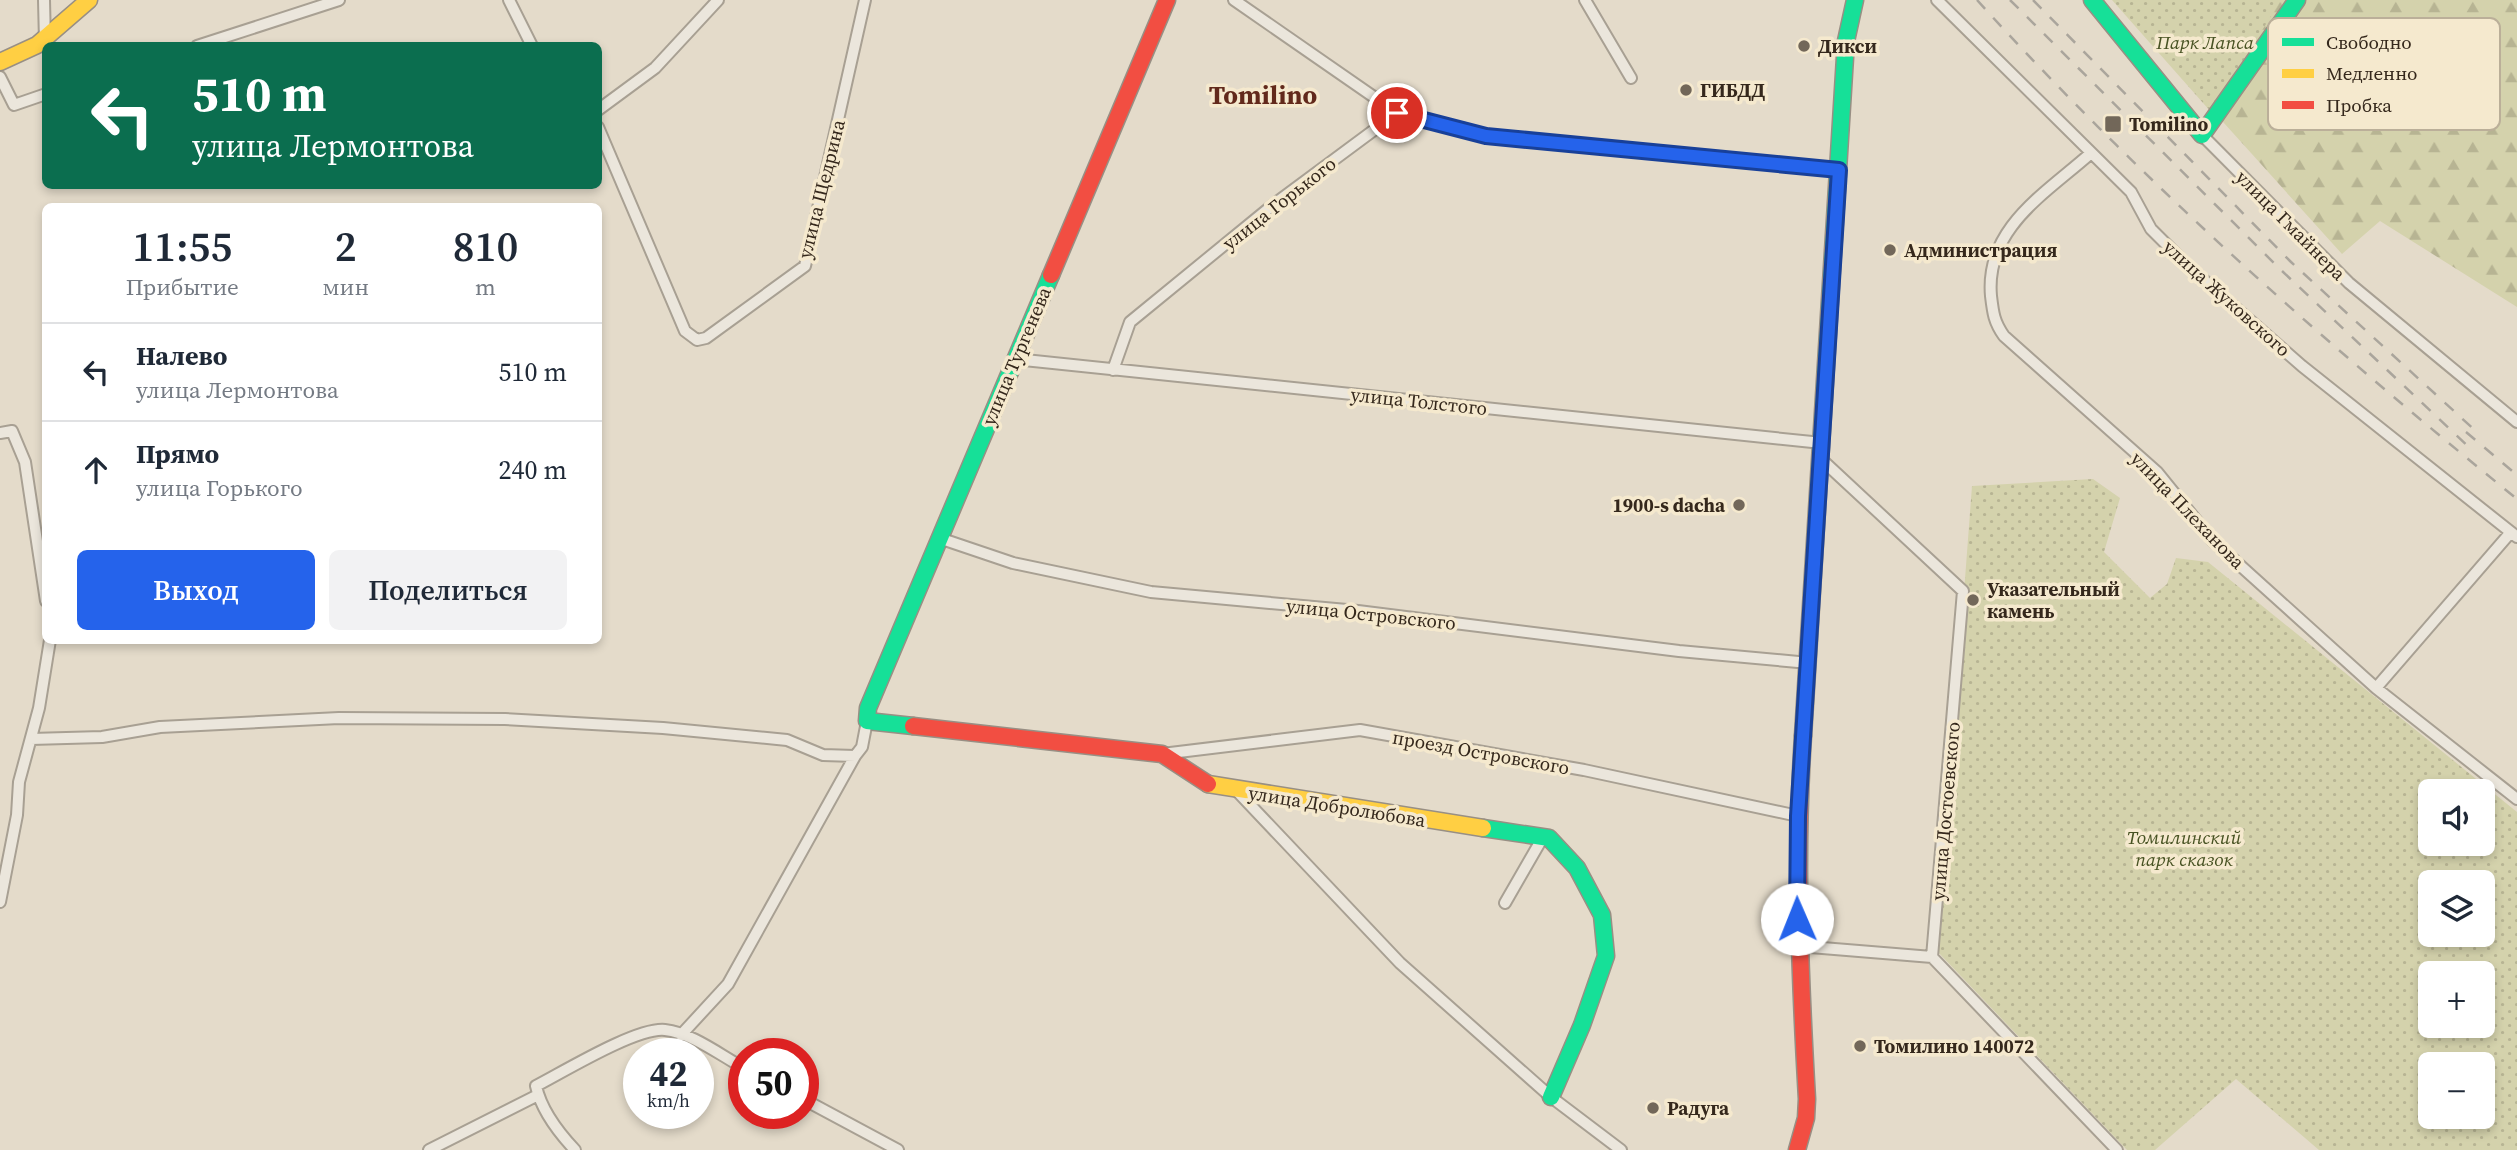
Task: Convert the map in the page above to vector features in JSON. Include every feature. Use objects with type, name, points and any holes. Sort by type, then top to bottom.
[{"type":"street","points":[[44,0],[45,42]]},
{"type":"street","points":[[45,42],[89,0]]},
{"type":"street","points":[[209,42],[339,0]]},
{"type":"street","points":[[509,0],[530,42]]},
{"type":"street","points":[[602,107],[655,68],[718,0]]},
{"type":"street","name":"улица Щедрина","points":[[602,136],[685,331],[697,340],[706,338],[805,266],[865,0]]},
{"type":"street","name":"улица Тургенева","points":[[867,717],[939,538],[1167,0]]},
{"type":"street","points":[[1234,0],[1397,113],[1486,136],[1839,170]]},
{"type":"street","points":[[1585,0],[1631,78]]},
{"type":"street","name":"улица Жуковского","points":[[1937,0],[2131,192],[2151,229],[2189,267],[2302,366],[2514,534]]},
{"type":"street","name":"улица Гмайнера","points":[[2092,0],[2202,135],[2349,283],[2517,422]]},
{"type":"street","points":[[2284,18],[2297,0]]},
{"type":"street","points":[[1797,1150],[1806,1118],[1807,1099],[1798,946],[1798,816],[1846,41],[1856,3]]},
{"type":"street","points":[[2202,135],[2268,41]]},
{"type":"street","points":[[0,62],[22,56],[42,44]]},
{"type":"street","points":[[0,77],[14,105],[42,95]]},
{"type":"street","name":"улица Горького","points":[[1113,370],[1130,322],[1273,205],[1397,113]]},
{"type":"street","name":"улица Плеханова","points":[[2091,153],[2008,228],[1994,252],[1989,274],[1993,320],[2004,336],[2157,472],[2213,541],[2376,688],[2517,799]]},
{"type":"street","name":"улица Толстого","points":[[1015,359],[1821,451]]},
{"type":"street","points":[[0,433],[12,431],[25,462],[42,575]]},
{"type":"street","name":"улица Достоевского","points":[[1821,451],[1963,591],[1932,957]]},
{"type":"street","points":[[2376,688],[2514,534]]},
{"type":"street","name":"улица Островского","points":[[939,538],[1013,563],[1151,592],[1358,611],[1679,651],[1809,663]]},
{"type":"street","points":[[0,902],[17,815],[19,782],[31,739],[49,644]]},
{"type":"street","points":[[681,1035],[728,984],[862,747],[867,717],[1162,754],[1205,784],[1236,790]]},
{"type":"street","points":[[31,739],[102,737],[160,727],[339,718],[493,719],[663,728],[787,740],[823,755],[855,756]]},
{"type":"street","name":"проезд Островского","points":[[1162,754],[1360,730],[1584,770],[1798,816]]},
{"type":"street","name":"улица Добролюбова","points":[[1236,790],[1273,793],[1374,812],[1543,837]]},
{"type":"street","name":"улица Добролюбова","points":[[1236,790],[1400,963],[1551,1097],[1621,1150]]},
{"type":"street","points":[[1505,903],[1543,837],[1549,838],[1577,868],[1602,915],[1606,956],[1582,1025],[1551,1097]]},
{"type":"street","points":[[1798,946],[1932,957],[2117,1150]]},
{"type":"street","points":[[429,1150],[632,1035],[655,1030],[681,1035],[728,1060]]},
{"type":"street","points":[[537,1090],[563,1137],[575,1150]]},
{"type":"street","points":[[819,1108],[898,1150]]},
{"type":"green space","name":"Парк Лапса","points":[[2112,0],[2281,0],[2211,112]]},
{"type":"green space","points":[[2113,0],[2517,0],[2517,307],[2380,221],[2342,254]]},
{"type":"green space","name":"Томилинский парк сказок","points":[[2093,479],[2120,498],[2104,552],[2150,598],[2167,584],[2176,558],[2208,562],[2476,779],[2418,779],[2418,856],[2495,856],[2495,794],[2517,812],[2517,1150],[2319,1150],[2236,1079],[2155,1150],[2127,1150],[1937,951],[1972,486]]},
{"type":"railway","points":[[1977,0],[2104,133],[2238,260],[2376,382],[2517,499]]},
{"type":"railway","points":[[2010,0],[2281,270],[2471,449]]},
{"type":"railway","points":[[2033,0],[2291,262],[2479,434]]},
{"type":"railway","points":[[2466,432],[2517,475]]},
{"type":"traffic: fast","points":[[1803,736],[1846,41],[1855,0]]},
{"type":"traffic: fast","points":[[2092,0],[2202,135],[2268,41]]},
{"type":"traffic: fast","points":[[2284,18],[2297,0]]},
{"type":"traffic: fast","points":[[913,726],[867,721],[868,708],[1051,275]]},
{"type":"traffic: fast","points":[[1483,828],[1549,838],[1577,868],[1602,915],[1606,956],[1582,1025],[1551,1097]]},
{"type":"traffic: slow","points":[[0,62],[37,45],[89,0]]},
{"type":"traffic: slow","points":[[1208,784],[1483,828]]},
{"type":"traffic: jam","points":[[1051,275],[1167,0]]},
{"type":"traffic: jam","points":[[913,726],[1162,754],[1208,784]]},
{"type":"traffic: jam","points":[[1797,1150],[1806,1118],[1807,1099],[1799,918],[1803,736]]},
{"type":"place","name":"Дикси","points":[[1804,46]]},
{"type":"place","name":"ГИБДД","points":[[1686,90]]},
{"type":"place","name":"Tomilino","points":[[2113,124]]},
{"type":"place","name":"Администрация","points":[[1890,250]]},
{"type":"place","name":"1900-s dacha","points":[[1739,505]]},
{"type":"place","name":"Указательный камень","points":[[1973,600]]},
{"type":"place","name":"Томилино 140072","points":[[1860,1046]]},
{"type":"place","name":"Радуга","points":[[1653,1108]]},
{"type":"district","name":"Tomilino","points":[[1263,95]]},
{"type":"route","points":[[1397,113],[1486,136],[1839,170],[1798,816],[1797,919]]}]
